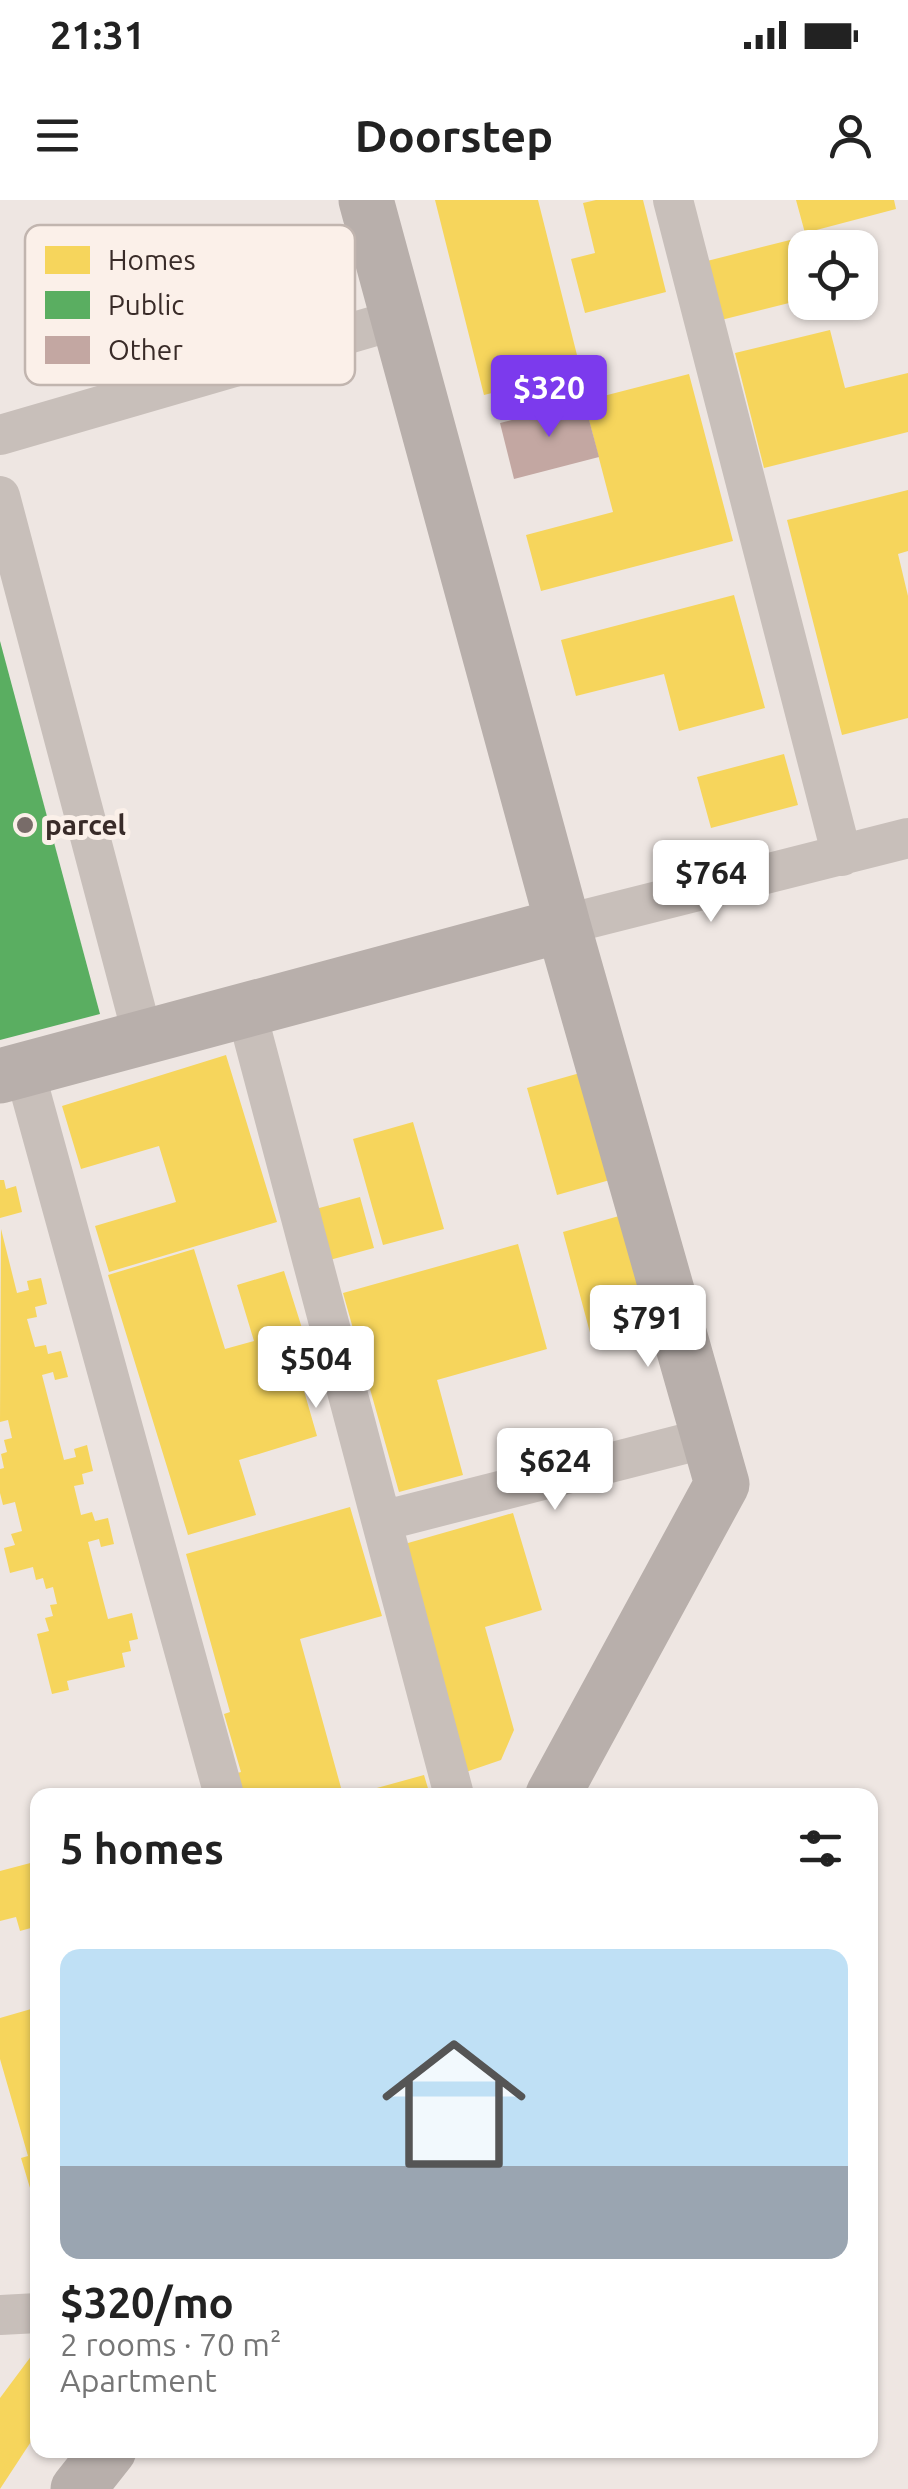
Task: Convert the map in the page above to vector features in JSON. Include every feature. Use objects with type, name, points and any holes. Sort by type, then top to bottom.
[{"type":"main road","points":[[366,200],[563,925],[722,1484],[557,1788]]},
{"type":"main road","points":[[12,1073],[563,925]]},
{"type":"main road","points":[[78,2489],[102,2458]]},
{"type":"street","points":[[674,200],[842,856]]},
{"type":"street","points":[[355,332],[398,319]]},
{"type":"street","points":[[0,435],[172,385]]},
{"type":"street","points":[[0,496],[143,1037]]},
{"type":"street","points":[[563,925],[908,838]]},
{"type":"street","points":[[246,1010],[452,1788]]},
{"type":"street","points":[[12,1073],[222,1788]]},
{"type":"street","points":[[382,1521],[711,1437]]},
{"type":"street","points":[[0,2315],[30,2313]]},
{"type":"building: Homes","points":[[435,200],[538,200],[581,371],[484,395]]},
{"type":"building: Homes","points":[[643,200],[666,292],[585,313],[571,259],[595,253],[583,203]]},
{"type":"building: Homes","points":[[796,200],[894,200],[896,209],[804,230]]},
{"type":"building: Homes","points":[[788,241],[788,303],[721,320],[707,261]]},
{"type":"building: Homes","points":[[830,330],[845,388],[908,373],[908,432],[764,468],[735,353]]},
{"type":"building: Homes","points":[[689,374],[733,541],[541,591],[526,535],[613,512],[584,401]]},
{"type":"building: Homes","points":[[908,490],[908,551],[898,554],[908,596],[908,718],[842,735],[787,520]]},
{"type":"building: Homes","points":[[734,595],[765,708],[679,731],[664,674],[576,696],[561,640]]},
{"type":"building: Homes","points":[[784,754],[798,805],[711,828],[697,777]]},
{"type":"building: Homes","points":[[226,1055],[277,1222],[109,1272],[95,1226],[176,1202],[159,1146],[81,1169],[62,1106]]},
{"type":"building: Homes","points":[[587,1071],[617,1178],[557,1195],[527,1088]]},
{"type":"building: Homes","points":[[413,1122],[444,1229],[383,1245],[353,1139]]},
{"type":"building: Homes","points":[[0,1180],[4,1180],[6,1189],[16,1186],[22,1212],[0,1218]]},
{"type":"building: Homes","points":[[360,1197],[374,1248],[311,1265],[297,1214]]},
{"type":"building: Homes","points":[[626,1214],[655,1326],[592,1340],[563,1232]]},
{"type":"building: Homes","points":[[1,1229],[17,1293],[29,1290],[27,1281],[41,1278],[47,1304],[35,1307],[37,1317],[27,1319],[35,1347],[46,1345],[48,1354],[61,1351],[68,1377],[55,1380],[53,1372],[42,1375],[64,1460],[76,1457],[74,1449],[87,1445],[93,1471],[82,1474],[84,1484],[74,1486],[81,1515],[92,1512],[95,1521],[108,1518],[114,1544],[101,1547],[99,1539],[88,1542],[108,1619],[132,1613],[138,1639],[129,1641],[131,1651],[122,1653],[125,1667],[67,1681],[69,1690],[52,1694],[37,1634],[49,1631],[45,1618],[53,1616],[50,1605],[57,1604],[53,1587],[46,1589],[43,1578],[36,1580],[33,1567],[10,1573],[4,1548],[15,1545],[11,1534],[22,1531],[15,1502],[3,1505],[0,1493],[0,1469],[4,1468],[1,1454],[7,1452],[4,1440],[12,1438],[8,1420],[0,1422]]},
{"type":"building: Homes","points":[[518,1244],[547,1349],[437,1380],[463,1475],[399,1492],[343,1293]]},
{"type":"building: Homes","points":[[194,1249],[225,1349],[254,1341],[237,1285],[284,1271],[318,1379],[302,1384],[317,1436],[239,1460],[256,1515],[188,1535],[108,1275]]},
{"type":"building: Homes","points":[[350,1507],[382,1616],[300,1639],[341,1788],[238,1788],[233,1774],[241,1772],[224,1714],[230,1712],[186,1554]]},
{"type":"building: Homes","points":[[513,1513],[542,1610],[485,1627],[514,1730],[501,1760],[460,1774],[394,1547]]},
{"type":"building: Homes","points":[[424,1775],[428,1788],[377,1788]]},
{"type":"building: Homes","points":[[30,1863],[30,1928],[20,1931],[16,1917],[0,1921],[0,1871]]},
{"type":"building: Homes","points":[[30,2009],[30,2188],[21,2158],[28,2156],[0,2059],[0,2018]]},
{"type":"building: Homes","points":[[30,2358],[30,2443],[0,2489],[0,2398]]},
{"type":"building: Public","name":"parcel","points":[[0,641],[100,1014],[0,1040]]},
{"type":"building: Other","points":[[584,401],[599,457],[514,479],[500,423]]},
{"type":"place","name":"parcel","points":[[25,825]]}]
